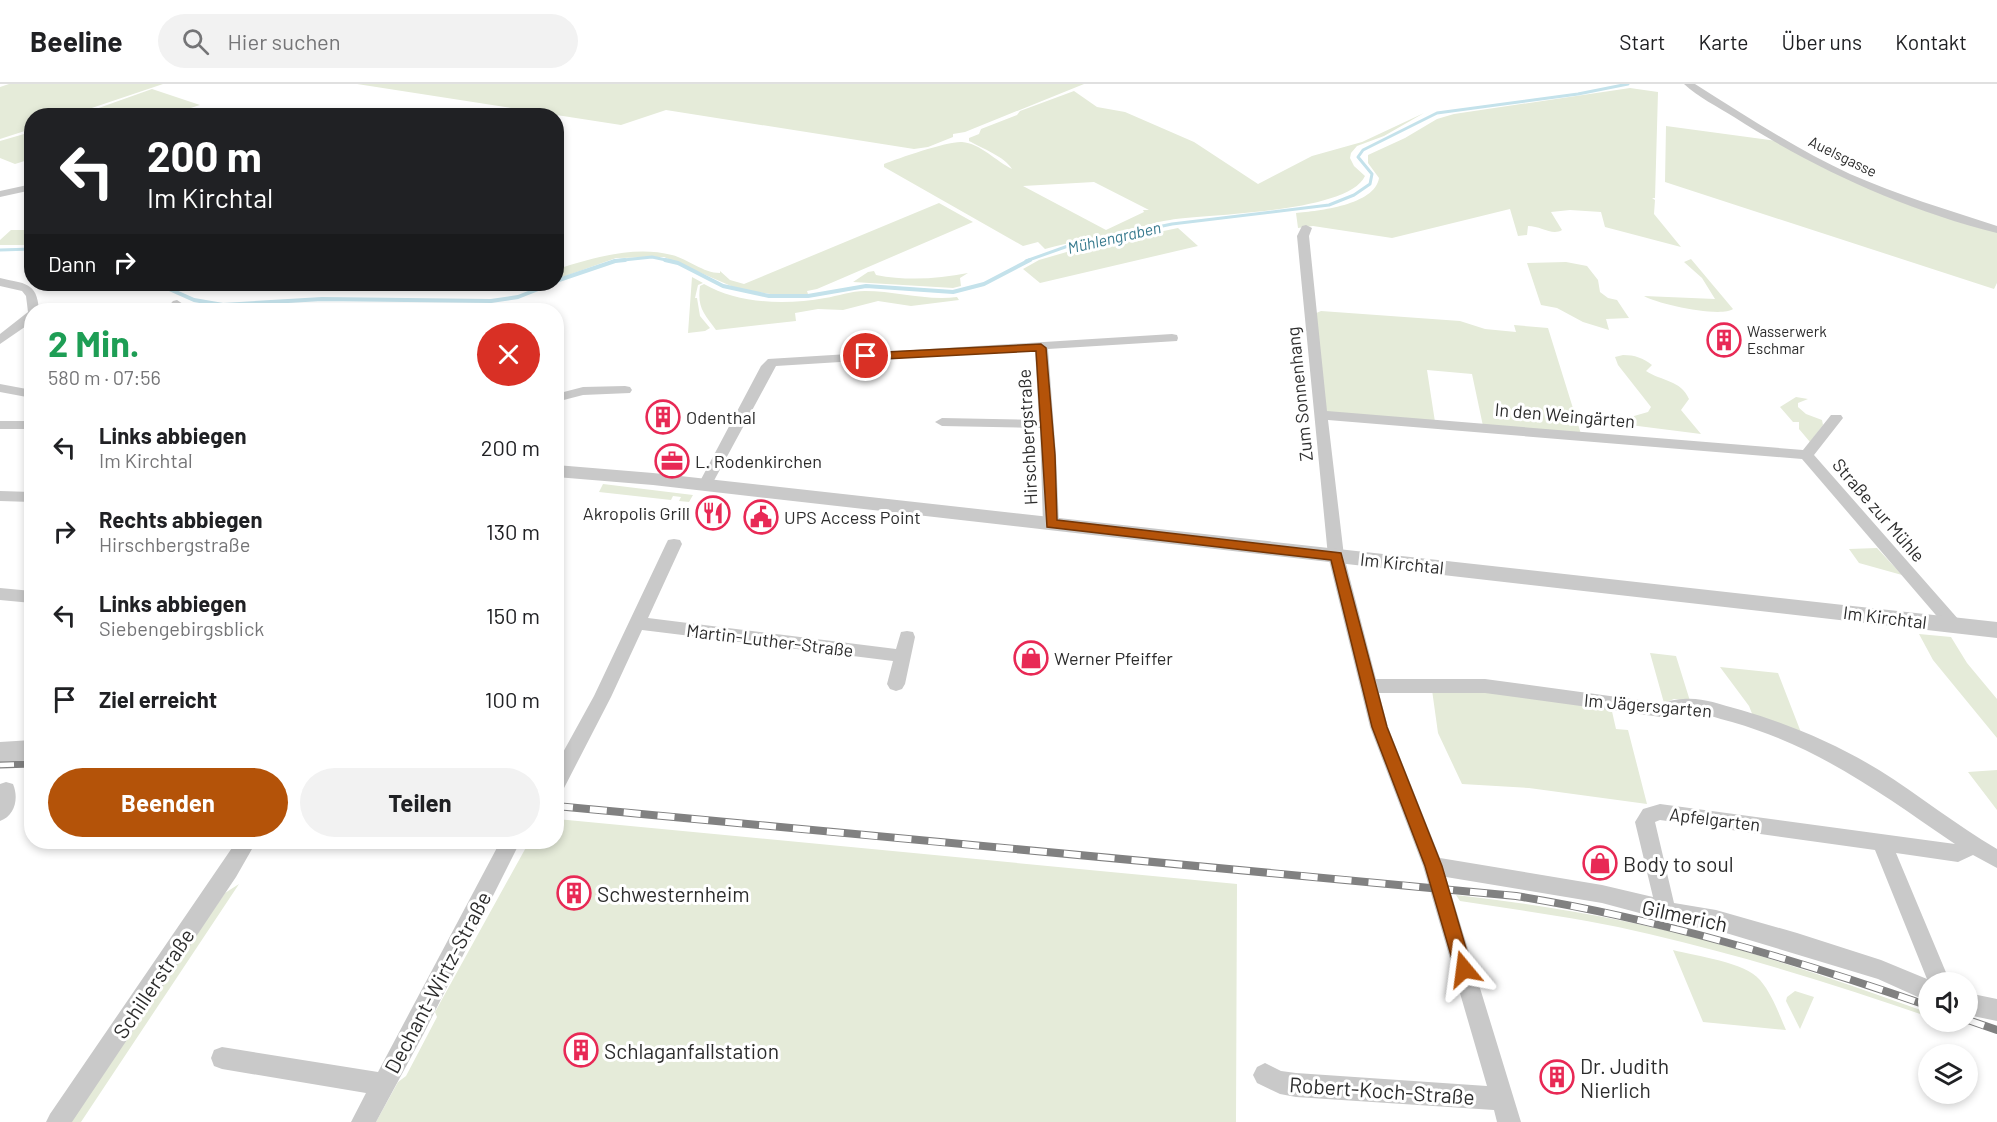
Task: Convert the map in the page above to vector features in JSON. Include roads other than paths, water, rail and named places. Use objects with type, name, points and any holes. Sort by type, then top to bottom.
[{"type":"street","name":"Auelsgasse","points":[[1689,84],[1755,126],[1835,171],[1896,196],[1997,230]]},
{"type":"street","points":[[0,194],[24,189]]},
{"type":"street","name":"Zum Sonnenhang","points":[[1306,228],[1303,236],[1336,556],[1386,748],[1433,866],[1509,1122]]},
{"type":"street","points":[[0,282],[24,288]]},
{"type":"street","points":[[0,340],[24,321]]},
{"type":"street","points":[[705,486],[768,366],[773,362],[1041,348],[1172,338]]},
{"type":"street","name":"Hirschbergstraße","points":[[1041,348],[1051,524]]},
{"type":"street","points":[[0,388],[24,392]]},
{"type":"street","points":[[564,396],[583,391],[625,389]]},
{"type":"street","name":"In den Weingärten","points":[[1320,415],[1807,455]]},
{"type":"street","name":"Straße zur Mühle","points":[[1836,418],[1807,455],[1814,466],[1953,624]]},
{"type":"street","points":[[942,423],[1046,424]]},
{"type":"street","points":[[0,425],[24,425]]},
{"type":"street","name":"Im Kirchtal","points":[[564,472],[1997,630]]},
{"type":"street","points":[[0,496],[24,497]]},
{"type":"street","points":[[564,770],[674,544]]},
{"type":"street","points":[[0,594],[24,596]]},
{"type":"street","name":"Martin-Luther-Straße","points":[[637,623],[902,656]]},
{"type":"street","points":[[896,684],[907,637]]},
{"type":"street","name":"Im Jägersgarten","points":[[1369,686],[1485,686],[1661,710],[1678,705],[1691,706],[1752,720],[1797,737],[1837,756],[1894,791],[1969,844],[1997,859]]},
{"type":"street","points":[[0,752],[24,750]]},
{"type":"street","points":[[0,813],[5,806],[6,790]]},
{"type":"street","name":"Apfelgarten","points":[[1666,911],[1645,822],[1646,816],[1652,812],[1958,853],[1965,851],[1969,844]]},
{"type":"street","points":[[1881,842],[1935,972]]},
{"type":"street","name":"Schillerstraße","points":[[58,1122],[229,872],[242,849]]},
{"type":"street","name":"Dechant-Wirtz-Straße","points":[[363,1122],[416,1027],[506,849]]},
{"type":"street","name":"Gilmerich","points":[[1433,866],[1602,894],[1666,911],[1716,920],[1881,970],[1918,986]]},
{"type":"street","points":[[1978,1006],[1997,1010]]},
{"type":"street","points":[[222,1058],[383,1084]]},
{"type":"street","name":"Robert-Koch-Straße","points":[[1264,1075],[1280,1082],[1296,1085],[1502,1099]]},
{"type":"waterway","name":"Mühlengraben","points":[[1026,261],[1068,246],[1172,224],[1329,205],[1354,195],[1370,184],[1372,174],[1358,157],[1363,150],[1437,113],[1578,94],[1628,84]]},
{"type":"waterway","name":"Mühlengraben","points":[[0,250],[24,249]]},
{"type":"waterway","name":"Mühlengraben","points":[[614,261],[652,257],[671,261]]},
{"type":"waterway","name":"Mühlengraben","points":[[564,278],[615,261],[625,260]]},
{"type":"waterway","name":"Mühlengraben","points":[[665,260],[678,263],[723,286],[769,296],[808,296],[866,286],[953,292],[984,284],[1030,260]]},
{"type":"waterway","name":"Mühlengraben","points":[[174,291],[194,300],[211,303]]},
{"type":"waterway","name":"Mühlengraben","points":[[256,303],[322,299],[491,301],[518,297],[533,291]]},
{"type":"railway","points":[[0,765],[24,764]]},
{"type":"railway","points":[[564,807],[1516,896],[1621,916],[1725,942],[1827,972],[1918,1002]]},
{"type":"railway","points":[[1978,1023],[1997,1030]]},
{"type":"place","name":"Wasserwerk Eschmar","points":[[1724,340]]},
{"type":"place","name":"Odenthal","points":[[663,417]]},
{"type":"place","name":"L. Rodenkirchen","points":[[672,461]]},
{"type":"place","name":"Akropolis Grill","points":[[713,513]]},
{"type":"place","name":"UPS Access Point","points":[[761,517]]},
{"type":"place","name":"Werner Pfeiffer","points":[[1031,658]]},
{"type":"place","name":"Body to soul","points":[[1600,863]]},
{"type":"place","name":"Schwesternheim","points":[[574,893]]},
{"type":"place","name":"Schlaganfallstation","points":[[581,1050]]},
{"type":"place","name":"Dr. Judith Nierlich","points":[[1557,1077]]}]
